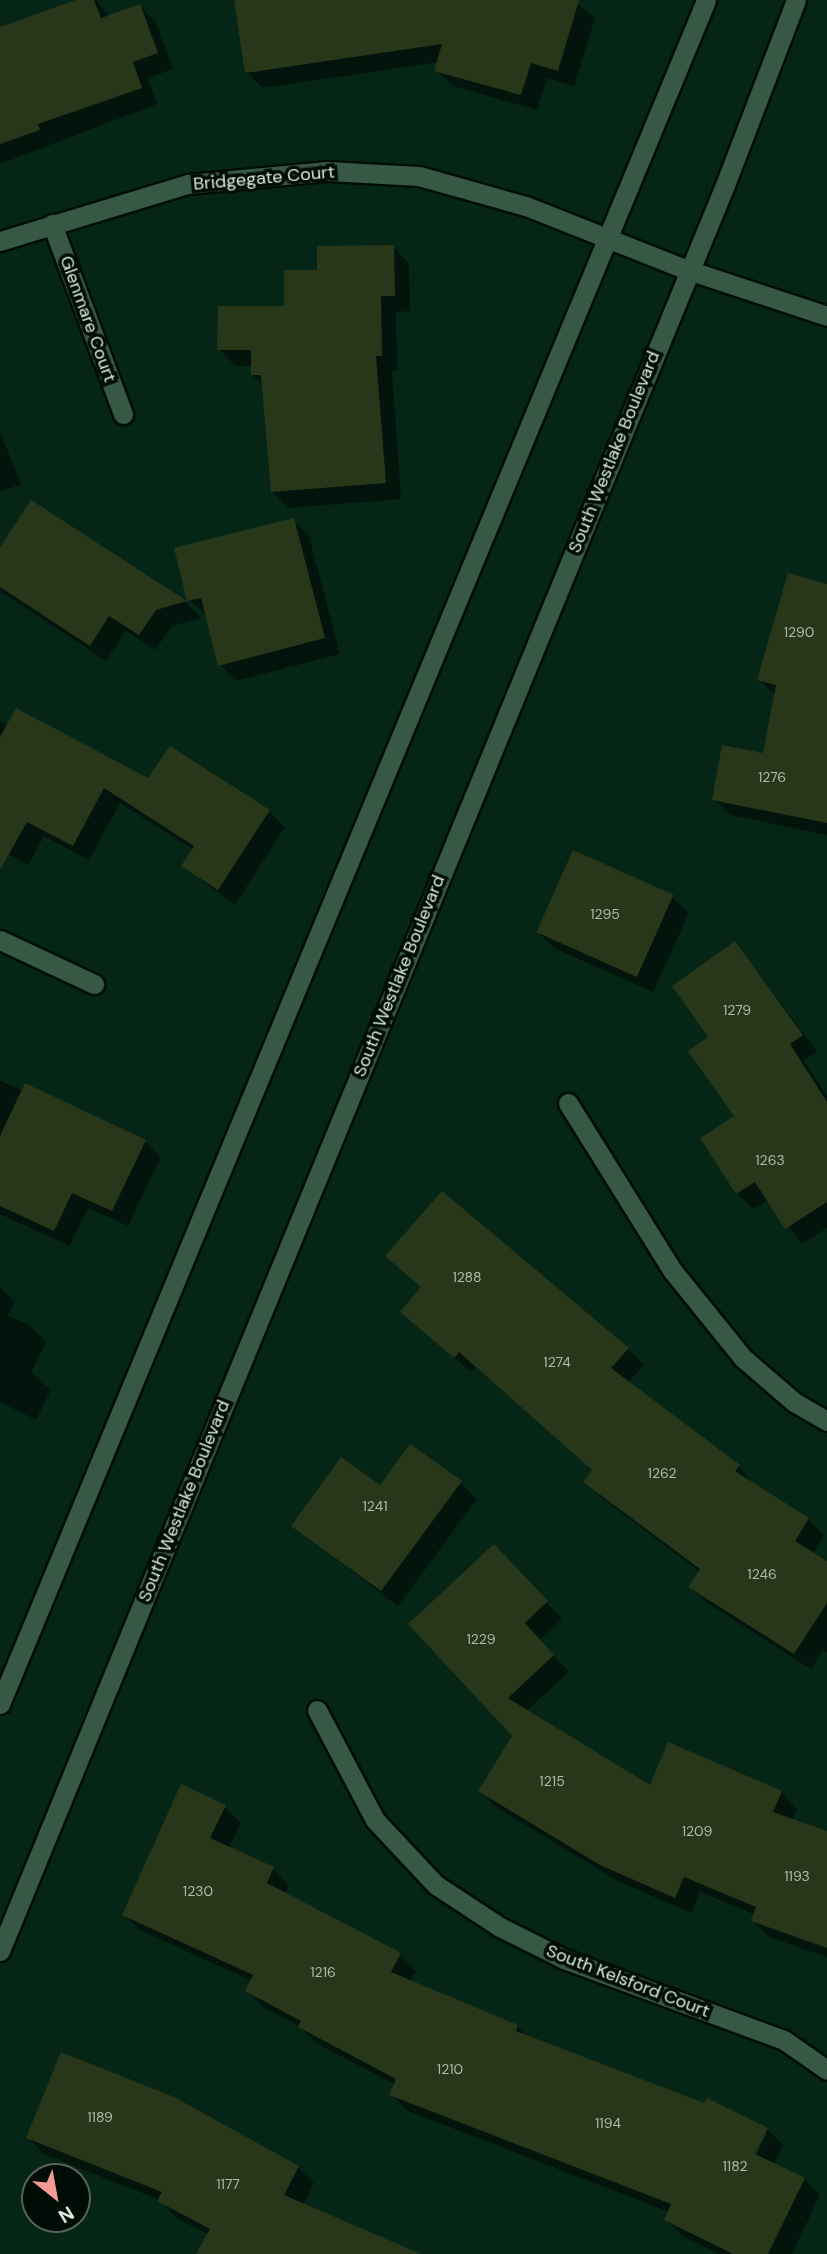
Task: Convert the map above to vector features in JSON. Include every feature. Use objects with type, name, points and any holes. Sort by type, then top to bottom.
[{"type":"main road","points":[[0,1704],[604,239],[706,0]]},
{"type":"main road","name":"South Westlake Boulevard","points":[[0,1951],[796,0]]},
{"type":"main road","name":"Bridgegate Court","points":[[0,241],[188,184],[327,171],[419,176],[526,206],[688,270],[827,316]]},
{"type":"main road","name":"Glenmare Court","points":[[52,224],[123,414]]},
{"type":"main road","points":[[0,940],[94,984]]},
{"type":"main road","points":[[568,1103],[672,1270],[719,1329],[743,1358],[784,1393],[827,1421]]},
{"type":"main road","name":"South Kelsford Court","points":[[317,1710],[375,1820],[436,1885],[500,1927],[564,1959],[785,2040],[827,2070]]},
{"type":"building","points":[[76,0],[94,0],[101,18],[140,4],[158,53],[133,62],[142,88],[38,124],[40,130],[0,144],[0,27]]},
{"type":"building","points":[[234,0],[579,0],[558,71],[531,63],[521,95],[434,71],[442,44],[245,73]]},
{"type":"building","points":[[394,245],[395,296],[381,296],[382,356],[376,356],[386,483],[271,492],[261,375],[251,375],[251,350],[217,350],[218,306],[284,306],[284,270],[317,270],[317,246]]},
{"type":"building","points":[[31,500],[187,601],[156,610],[139,635],[109,616],[90,646],[0,587],[0,547]]},
{"type":"building","points":[[294,518],[325,638],[218,666],[201,598],[187,601],[174,548]]},
{"type":"building","points":[[788,573],[827,584],[827,823],[712,800],[722,745],[763,753],[776,685],[757,680]]},
{"type":"building","points":[[16,708],[148,778],[170,746],[270,810],[218,890],[181,866],[194,846],[104,788],[73,846],[27,822],[0,870],[0,737]]},
{"type":"building","points":[[573,850],[673,895],[637,977],[536,932]]},
{"type":"building","points":[[735,941],[803,1035],[790,1044],[827,1102],[827,1202],[785,1229],[755,1182],[736,1194],[700,1138],[734,1116],[688,1051],[708,1037],[672,986]]},
{"type":"building","points":[[25,1083],[146,1140],[112,1211],[72,1193],[54,1231],[0,1206],[0,1136]]},
{"type":"building","points":[[442,1191],[629,1348],[611,1368],[740,1465],[735,1471],[809,1518],[795,1541],[827,1561],[827,1603],[794,1654],[688,1587],[700,1569],[583,1482],[592,1470],[459,1352],[454,1358],[400,1312],[421,1287],[385,1256]]},
{"type":"building","points":[[410,1444],[462,1481],[381,1591],[291,1526],[341,1457],[380,1485]]},
{"type":"building","points":[[494,1544],[548,1601],[525,1623],[554,1655],[508,1698],[650,1785],[668,1742],[782,1791],[773,1812],[827,1831],[827,1948],[751,1921],[756,1907],[684,1877],[675,1898],[600,1865],[478,1791],[512,1736],[408,1624]]},
{"type":"building","points":[[181,1784],[226,1805],[210,1838],[274,1867],[267,1883],[401,1953],[391,1972],[518,2025],[516,2031],[704,2103],[707,2098],[768,2128],[755,2154],[805,2178],[768,2254],[733,2254],[664,2220],[671,2204],[389,2095],[396,2079],[298,2027],[301,2021],[245,1991],[253,1975],[122,1915]]},
{"type":"building","points":[[61,2052],[174,2097],[299,2166],[284,2195],[421,2254],[196,2254],[210,2229],[157,2201],[162,2192],[26,2138]]}]
